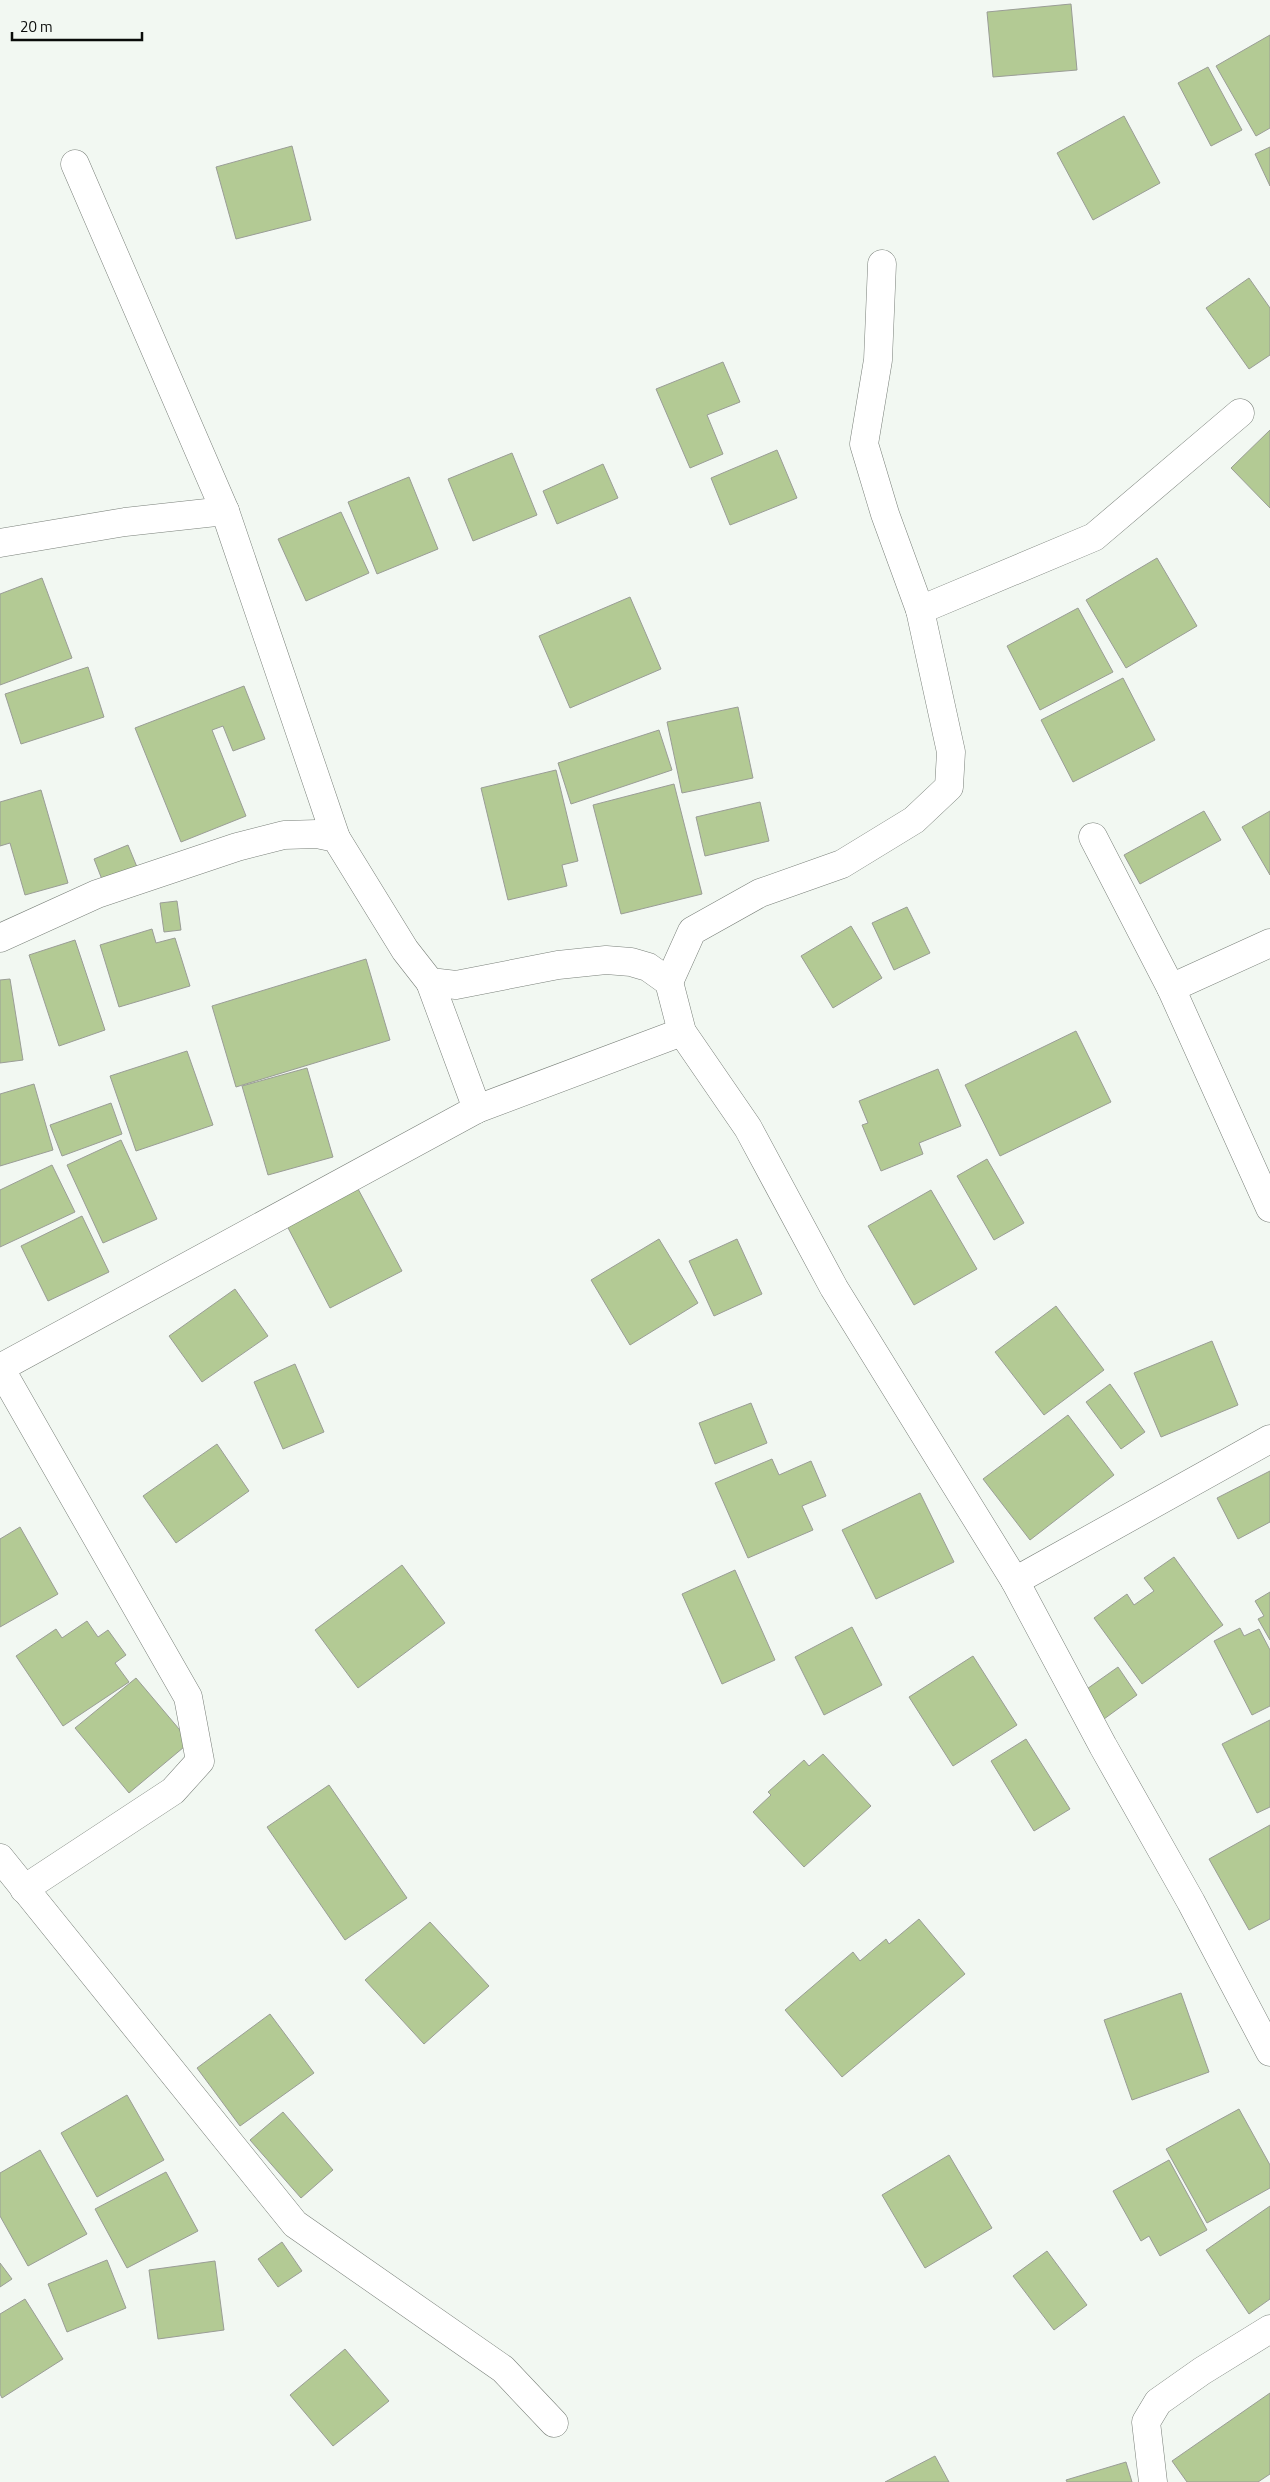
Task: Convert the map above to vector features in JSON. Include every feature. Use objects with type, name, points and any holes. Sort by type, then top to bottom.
[{"type":"street","points":[[74,164],[225,511],[336,838],[405,950],[430,982],[477,1109]]},
{"type":"street","points":[[882,264],[878,360],[864,444],[885,514],[920,610],[951,752],[949,787],[914,820],[842,864],[760,893],[692,931],[669,982],[682,1032],[748,1128],[834,1288],[1015,1581],[1103,1746],[1192,1902],[1270,2052]]},
{"type":"street","points":[[920,610],[1094,538],[1240,413]]},
{"type":"street","points":[[0,543],[125,522],[225,511]]},
{"type":"street","points":[[0,938],[96,894],[237,847],[284,835],[317,834],[336,838]]},
{"type":"street","points":[[1092,837],[1171,988],[1270,1208]]},
{"type":"street","points":[[1171,988],[1270,943]]},
{"type":"street","points":[[430,982],[456,985],[558,966],[606,960],[632,962],[648,967],[669,982]]},
{"type":"street","points":[[24,1888],[173,1791],[200,1761],[188,1697],[0,1368],[477,1109],[682,1032]]},
{"type":"street","points":[[1015,1581],[1270,1439]]},
{"type":"street","points":[[0,1858],[294,2224],[503,2369],[554,2423]]},
{"type":"street","points":[[1153,2482],[1146,2422],[1158,2402],[1202,2371],[1270,2328]]},
{"type":"building","points":[[1071,4],[1077,70],[993,77],[987,12]]},
{"type":"building","points":[[1270,35],[1270,128],[1256,136],[1216,66]]},
{"type":"building","points":[[1208,67],[1242,130],[1211,146],[1178,83]]},
{"type":"building","points":[[1124,116],[1160,183],[1093,220],[1057,153]]},
{"type":"building","points":[[292,146],[311,220],[236,239],[216,167]]},
{"type":"building","points":[[1270,147],[1270,186],[1255,154]]},
{"type":"building","points":[[1249,278],[1270,308],[1270,355],[1249,369],[1206,308]]},
{"type":"building","points":[[723,362],[740,402],[707,415],[723,454],[690,468],[656,389]]},
{"type":"building","points":[[1270,430],[1270,508],[1231,468]]},
{"type":"building","points":[[777,450],[797,498],[730,525],[711,478]]},
{"type":"building","points":[[512,453],[537,515],[473,541],[448,479]]},
{"type":"building","points":[[603,464],[618,498],[557,524],[543,491]]},
{"type":"building","points":[[409,477],[438,549],[377,574],[348,502]]},
{"type":"building","points":[[341,512],[369,573],[306,601],[278,539]]},
{"type":"building","points":[[1157,558],[1197,626],[1126,668],[1086,600]]},
{"type":"building","points":[[42,578],[72,658],[0,685],[0,594]]},
{"type":"building","points":[[630,597],[661,669],[570,708],[539,636]]},
{"type":"building","points":[[1078,608],[1113,672],[1040,710],[1007,646]]},
{"type":"building","points":[[88,667],[104,717],[21,744],[5,694]]},
{"type":"building","points":[[1123,678],[1155,740],[1073,782],[1041,720]]},
{"type":"building","points":[[244,686],[265,739],[233,751],[223,726],[212,730],[246,816],[181,842],[135,728]]},
{"type":"building","points":[[738,707],[753,778],[682,793],[667,722]]},
{"type":"building","points":[[659,730],[672,770],[571,804],[558,763]]},
{"type":"building","points":[[556,770],[578,861],[562,865],[567,886],[508,900],[481,788]]},
{"type":"building","points":[[674,784],[702,894],[621,914],[593,805]]},
{"type":"building","points":[[41,790],[68,883],[25,895],[10,843],[0,846],[0,802]]},
{"type":"building","points":[[760,802],[769,841],[705,856],[696,817]]},
{"type":"building","points":[[1204,811],[1221,840],[1140,884],[1124,855]]},
{"type":"building","points":[[1270,811],[1270,875],[1242,827]]},
{"type":"building","points":[[128,845],[137,867],[103,882],[94,859]]},
{"type":"building","points":[[177,901],[181,930],[164,932],[160,903]]},
{"type":"building","points":[[907,907],[930,953],[894,970],[872,923]]},
{"type":"building","points":[[851,926],[882,978],[833,1008],[801,956]]},
{"type":"building","points":[[152,929],[156,943],[175,938],[190,986],[119,1007],[100,945]]},
{"type":"building","points":[[75,940],[105,1030],[59,1046],[29,955]]},
{"type":"building","points":[[366,959],[390,1040],[236,1087],[212,1006]]},
{"type":"building","points":[[10,979],[23,1060],[0,1063],[0,980]]},
{"type":"building","points":[[1076,1031],[1111,1102],[1000,1156],[965,1085]]},
{"type":"building","points":[[187,1051],[213,1125],[136,1151],[110,1076]]},
{"type":"building","points":[[307,1068],[333,1157],[268,1175],[242,1086]]},
{"type":"building","points":[[938,1069],[961,1126],[919,1143],[923,1154],[881,1171],[862,1125],[868,1123],[859,1101]]},
{"type":"building","points":[[34,1084],[53,1150],[0,1166],[0,1094]]},
{"type":"building","points":[[111,1103],[122,1134],[62,1156],[50,1125]]},
{"type":"building","points":[[121,1140],[157,1219],[103,1243],[67,1165]]},
{"type":"building","points":[[987,1159],[1024,1223],[994,1240],[957,1176]]},
{"type":"building","points":[[52,1165],[75,1212],[0,1247],[0,1190]]},
{"type":"building","points":[[357,1187],[402,1271],[330,1308],[286,1224]]},
{"type":"building","points":[[931,1190],[977,1269],[914,1305],[868,1226]]},
{"type":"building","points":[[82,1216],[109,1272],[48,1301],[21,1246]]},
{"type":"building","points":[[659,1239],[698,1303],[630,1345],[591,1280]]},
{"type":"building","points":[[737,1239],[762,1294],[714,1316],[689,1261]]},
{"type":"building","points":[[235,1289],[268,1336],[202,1382],[169,1336]]},
{"type":"building","points":[[1056,1306],[1104,1370],[1044,1415],[995,1352]]},
{"type":"building","points":[[1212,1341],[1238,1405],[1161,1437],[1134,1373]]},
{"type":"building","points":[[295,1364],[324,1432],[283,1449],[254,1382]]},
{"type":"building","points":[[1110,1384],[1145,1432],[1121,1449],[1086,1402]]},
{"type":"building","points":[[751,1403],[767,1443],[715,1464],[699,1423]]},
{"type":"building","points":[[1068,1415],[1114,1475],[1030,1540],[983,1479]]},
{"type":"building","points":[[217,1444],[249,1491],[176,1543],[143,1496]]},
{"type":"building","points":[[772,1459],[779,1475],[811,1461],[826,1496],[802,1506],[813,1530],[748,1558],[715,1483]]},
{"type":"building","points":[[1270,1471],[1270,1522],[1238,1539],[1217,1498]]},
{"type":"building","points":[[920,1493],[954,1562],[876,1599],[842,1530]]},
{"type":"building","points":[[20,1527],[58,1594],[0,1627],[0,1539]]},
{"type":"building","points":[[1174,1557],[1223,1625],[1142,1684],[1094,1618],[1127,1594],[1134,1605],[1154,1591],[1144,1578]]},
{"type":"building","points":[[402,1565],[445,1623],[358,1688],[315,1630]]},
{"type":"building","points":[[735,1570],[775,1660],[722,1684],[682,1594]]},
{"type":"building","points":[[1270,1592],[1270,1640],[1258,1619],[1264,1616],[1255,1601]]},
{"type":"building","points":[[87,1621],[98,1637],[108,1630],[126,1655],[115,1663],[129,1682],[63,1726],[16,1656],[56,1629],[62,1638]]},
{"type":"building","points":[[852,1627],[882,1685],[824,1715],[795,1657]]},
{"type":"building","points":[[1240,1628],[1244,1636],[1259,1629],[1270,1650],[1270,1706],[1252,1715],[1214,1641]]},
{"type":"building","points":[[973,1656],[1017,1725],[953,1766],[909,1697]]},
{"type":"building","points":[[1118,1667],[1137,1695],[1104,1719],[1084,1691]]},
{"type":"building","points":[[136,1678],[190,1742],[129,1793],[75,1728]]},
{"type":"building","points":[[1270,1720],[1270,1807],[1257,1813],[1222,1744]]},
{"type":"building","points":[[1026,1739],[1070,1809],[1034,1831],[991,1761]]},
{"type":"building","points":[[823,1754],[871,1806],[804,1867],[753,1812],[771,1795],[768,1792],[804,1760],[809,1766]]},
{"type":"building","points":[[329,1785],[407,1898],[345,1940],[267,1827]]},
{"type":"building","points":[[1270,1825],[1270,1919],[1249,1930],[1209,1859]]},
{"type":"building","points":[[919,1919],[965,1974],[842,2077],[785,2010],[853,1952],[860,1961],[886,1939],[889,1944]]},
{"type":"building","points":[[430,1922],[489,1986],[424,2044],[365,1980]]},
{"type":"building","points":[[1181,1993],[1209,2072],[1132,2100],[1104,2020]]},
{"type":"building","points":[[270,2014],[314,2073],[240,2126],[197,2068]]},
{"type":"building","points":[[127,2095],[164,2160],[97,2197],[61,2133]]},
{"type":"building","points":[[1239,2109],[1270,2165],[1270,2188],[1207,2223],[1166,2149]]},
{"type":"building","points":[[283,2112],[333,2170],[301,2198],[250,2140]]},
{"type":"building","points":[[40,2150],[87,2234],[28,2266],[0,2216],[0,2173]]},
{"type":"building","points":[[949,2155],[992,2228],[925,2268],[882,2195]]},
{"type":"building","points":[[1169,2160],[1207,2230],[1160,2256],[1149,2236],[1141,2241],[1113,2191]]},
{"type":"building","points":[[166,2172],[198,2231],[127,2268],[95,2209]]},
{"type":"building","points":[[1270,2206],[1270,2299],[1249,2314],[1206,2250]]},
{"type":"building","points":[[282,2242],[302,2271],[278,2287],[258,2259]]},
{"type":"building","points":[[1047,2251],[1087,2305],[1054,2330],[1013,2276]]},
{"type":"building","points":[[107,2260],[126,2308],[67,2332],[48,2284]]},
{"type":"building","points":[[215,2261],[224,2330],[158,2339],[149,2270]]},
{"type":"building","points":[[0,2263],[12,2279],[0,2287]]},
{"type":"building","points":[[25,2299],[63,2359],[2,2398],[0,2394],[0,2314]]},
{"type":"building","points":[[345,2349],[389,2401],[333,2446],[290,2395]]},
{"type":"building","points":[[1270,2393],[1270,2474],[1258,2482],[1187,2482],[1172,2461]]},
{"type":"building","points":[[935,2456],[949,2482],[885,2482]]},
{"type":"building","points":[[1126,2462],[1132,2482],[1067,2482],[1066,2480]]}]
